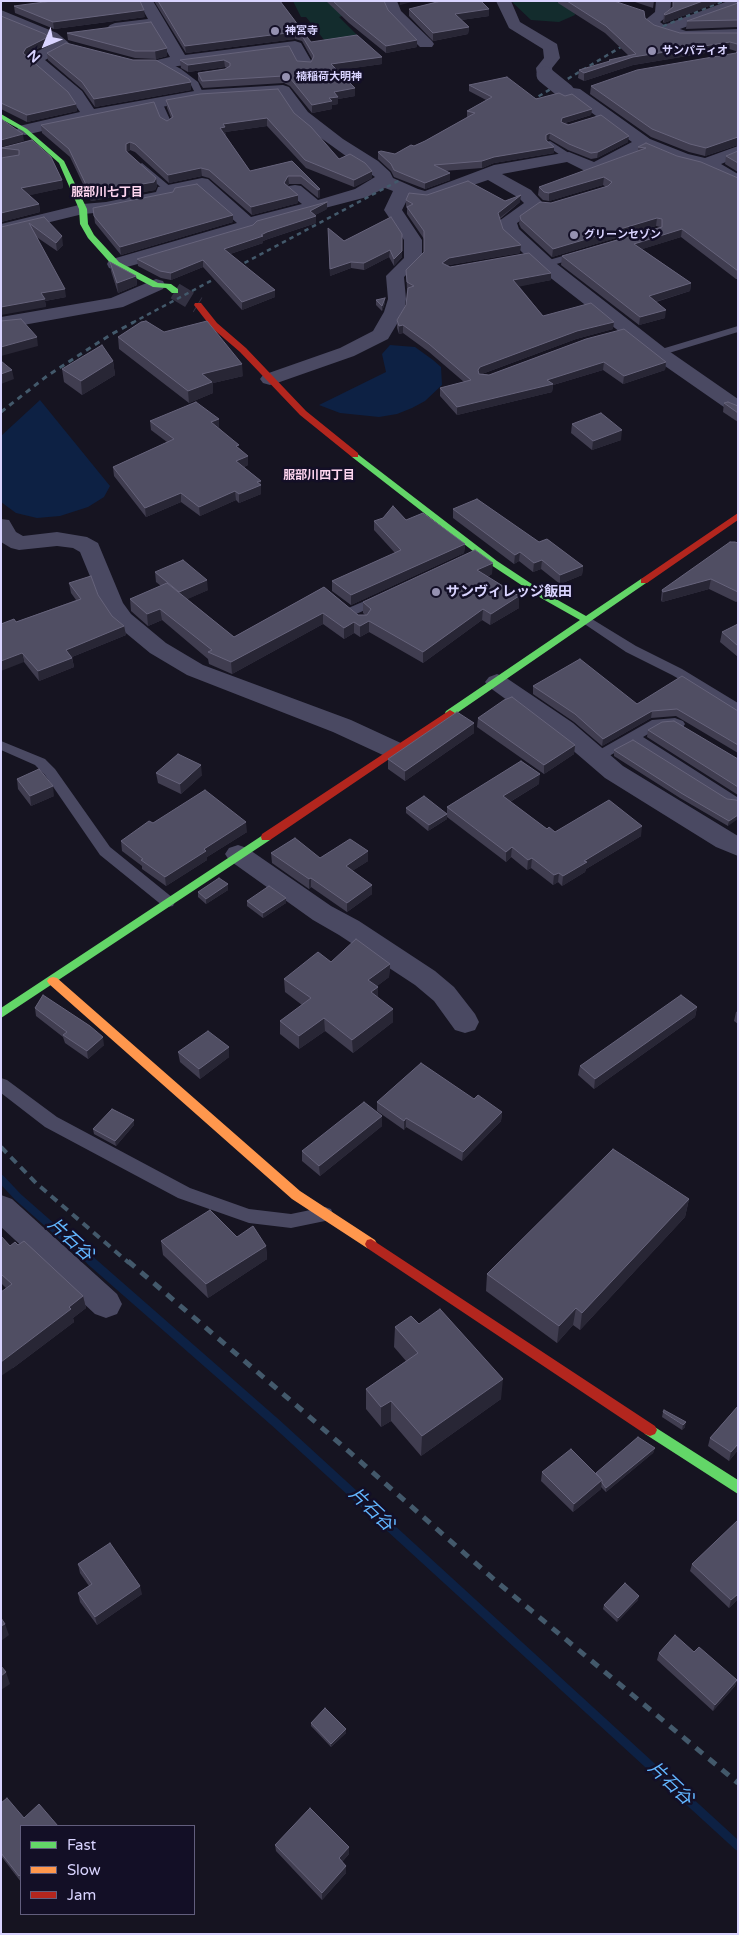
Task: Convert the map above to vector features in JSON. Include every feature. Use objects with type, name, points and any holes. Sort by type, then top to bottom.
[{"type":"street","points":[[145,1],[180,61]]},
{"type":"street","points":[[503,1],[514,25],[551,47],[552,58],[544,68],[545,76],[570,92],[598,118],[644,143],[682,158],[707,164],[738,181]]},
{"type":"street","points":[[662,24],[664,1]]},
{"type":"street","points":[[662,24],[698,16],[738,3]]},
{"type":"street","points":[[1,8],[20,6]]},
{"type":"street","points":[[392,7],[411,9]]},
{"type":"street","points":[[392,7],[426,44]]},
{"type":"street","points":[[643,12],[686,36],[731,39]]},
{"type":"street","points":[[1,14],[64,40],[34,59],[76,94],[90,115]]},
{"type":"street","points":[[100,30],[158,22]]},
{"type":"street","points":[[162,63],[295,46],[305,64]]},
{"type":"street","points":[[570,92],[592,86]]},
{"type":"street","points":[[31,139],[90,115],[200,95],[283,90],[302,116],[337,143],[372,165],[384,176],[384,181]]},
{"type":"street","points":[[1,116],[62,162],[82,209],[84,224],[91,236],[116,264],[156,285],[168,286],[175,290]]},
{"type":"street","points":[[116,264],[200,241],[247,226],[247,223],[362,192],[384,181],[414,194],[426,196],[500,169],[569,157],[590,167],[597,167],[644,143]]},
{"type":"street","points":[[707,164],[738,151]]},
{"type":"street","points":[[489,174],[525,194],[536,205],[508,221],[510,231],[536,259],[622,332],[659,353],[738,408]]},
{"type":"street","points":[[1,229],[82,209],[106,207],[166,194],[164,192],[169,190],[202,183],[247,223]]},
{"type":"street","points":[[270,379],[347,352],[381,335],[384,331],[394,312],[397,300],[395,276],[413,260],[413,240],[393,210],[403,189]]},
{"type":"street","points":[[295,190],[315,206]]},
{"type":"street","points":[[1,323],[116,303],[156,285]]},
{"type":"street","points":[[198,304],[214,324],[237,344],[310,418],[480,552],[544,596],[587,620]]},
{"type":"street","points":[[1,1014],[53,981],[238,854],[497,682],[738,516]]},
{"type":"street","points":[[1,525],[7,536],[19,543],[57,540],[80,542],[90,548],[112,603],[123,619],[158,648],[195,670],[342,726],[394,750]]},
{"type":"street","points":[[497,682],[564,729],[614,772],[725,841],[738,847]]},
{"type":"street","points":[[238,854],[322,913],[349,928],[425,978],[444,994],[465,1022]]},
{"type":"street","points":[[53,981],[296,1195],[738,1488]]},
{"type":"street","points":[[1,1208],[106,1304]]},
{"type":"lane","points":[[144,63],[162,63],[195,84],[200,95]]},
{"type":"lane","points":[[186,77],[196,76]]},
{"type":"lane","points":[[158,102],[167,124]]},
{"type":"lane","points":[[550,144],[569,157]]},
{"type":"lane","points":[[136,161],[169,190]]},
{"type":"lane","points":[[536,259],[592,251]]},
{"type":"lane","points":[[659,353],[738,330]]},
{"type":"lane","points":[[463,560],[480,552]]},
{"type":"lane","points":[[363,622],[347,609],[394,592]]},
{"type":"lane","points":[[587,620],[631,649],[677,672],[738,709]]},
{"type":"lane","points":[[597,757],[657,723],[675,722],[691,732]]},
{"type":"lane","points":[[633,737],[732,800]]},
{"type":"lane","points":[[1,745],[40,762],[50,772],[105,850],[168,902]]},
{"type":"lane","points":[[1,1084],[51,1122],[184,1193],[249,1216],[291,1221],[325,1214]]},
{"type":"green space","points":[[293,1],[340,1],[342,16],[339,17],[360,38],[325,41],[306,17],[301,17]]},
{"type":"green space","points":[[511,1],[569,1],[573,6],[575,15],[559,22],[531,20]]},
{"type":"water","points":[[390,345],[415,347],[433,360],[441,367],[442,385],[425,401],[412,408],[397,414],[379,417],[340,413],[319,405],[386,372],[382,354]]},
{"type":"water","points":[[40,400],[110,486],[104,497],[88,507],[60,516],[37,518],[16,513],[1,502],[1,436]]},
{"type":"building","points":[[52,1],[140,1],[144,10],[53,22],[14,6]]},
{"type":"building","points":[[158,1],[280,1],[311,42],[357,35],[382,57],[331,64],[355,88],[334,92],[338,97],[329,98],[332,101],[312,105],[290,78],[283,76],[202,81],[198,73],[225,69],[230,66],[230,63],[224,60],[188,65],[180,60],[289,46],[297,61],[311,62],[314,56],[301,34],[295,32],[185,46]]},
{"type":"building","points":[[333,1],[384,1],[388,10],[417,40],[386,46]]},
{"type":"building","points":[[441,1],[481,1],[489,9],[455,14],[469,27],[433,33],[409,9]]},
{"type":"building","points":[[567,1],[614,1],[644,11],[645,18],[654,25],[680,33],[738,33],[738,45],[730,42],[633,57],[584,73],[579,70],[609,60],[636,54],[606,26]]},
{"type":"building","points":[[673,1],[703,1],[665,15],[673,7]]},
{"type":"building","points":[[738,3],[738,20],[687,21]]},
{"type":"building","points":[[1,16],[45,34],[48,37],[26,48],[23,53],[68,92],[76,104],[27,115],[1,103]]},
{"type":"building","points":[[151,22],[167,48],[155,51],[135,51],[67,33]]},
{"type":"building","points":[[66,43],[133,60],[156,60],[191,82],[94,99],[82,82],[47,53]]},
{"type":"building","points":[[738,51],[738,137],[706,148],[690,144],[652,129],[591,86],[637,70],[736,53]]},
{"type":"building","points":[[507,77],[536,99],[559,93],[565,96],[572,94],[592,109],[562,118],[561,122],[568,125],[601,115],[629,136],[598,152],[591,153],[569,144],[550,133],[546,135],[546,140],[554,147],[494,157],[482,161],[434,165],[450,173],[425,183],[394,170],[391,164],[378,152],[395,154],[411,145],[414,146],[425,141],[475,113],[467,111],[492,97],[469,85]]},
{"type":"building","points":[[278,89],[294,113],[311,127],[339,159],[350,154],[365,163],[372,171],[354,180],[305,160],[267,118],[223,124],[225,127],[220,128],[250,171],[292,161],[320,189],[318,190],[301,176],[288,176],[284,183],[298,195],[251,207],[209,170],[201,168],[168,175],[135,144],[130,142],[126,144],[126,151],[156,178],[154,182],[90,193],[69,149],[41,125],[154,102],[160,117],[167,121],[173,117],[166,100],[200,94]]},
{"type":"building","points":[[1,119],[23,134],[1,140]]},
{"type":"building","points":[[32,140],[51,157],[62,180],[21,188],[39,204],[1,213],[1,158],[19,155],[19,150],[1,148]]},
{"type":"building","points":[[646,143],[677,156],[701,162],[738,178],[738,271],[682,229],[634,244],[691,283],[649,296],[666,310],[640,317],[562,256],[662,227],[662,219],[657,218],[553,249],[521,220],[520,216],[540,202],[551,203],[608,186],[612,182],[604,177],[549,193],[544,192],[539,187],[646,148],[638,147]]},
{"type":"building","points":[[738,151],[738,163],[726,156]]},
{"type":"building","points":[[468,181],[505,201],[521,195],[498,213],[503,229],[521,245],[449,258],[442,263],[450,267],[529,253],[551,273],[513,280],[543,316],[591,303],[614,322],[577,331],[480,367],[478,370],[479,374],[489,375],[586,339],[624,329],[666,362],[624,376],[604,362],[547,380],[553,384],[457,407],[440,388],[471,380],[429,344],[403,325],[399,326],[397,320],[406,305],[408,288],[414,286],[407,282],[406,270],[424,252],[424,231],[407,207],[413,204],[406,200],[409,193],[427,195]]},
{"type":"building","points":[[197,184],[233,215],[120,247],[94,216],[93,208],[173,192],[175,188]]},
{"type":"building","points":[[327,202],[310,211],[316,216],[224,249],[275,290],[242,302],[203,260],[171,273],[160,271],[137,259],[253,225],[257,221]]},
{"type":"building","points":[[44,217],[62,236],[56,243],[29,223],[65,289],[41,293],[45,299],[1,307],[1,227]]},
{"type":"building","points":[[391,217],[402,234],[402,251],[394,259],[390,250],[364,263],[351,262],[330,269],[328,228],[344,241]]},
{"type":"building","points":[[110,262],[136,276],[117,283]]},
{"type":"building","points":[[385,298],[382,306],[376,300]]},
{"type":"building","points":[[21,319],[37,337],[1,347],[1,321]]},
{"type":"building","points":[[146,321],[164,332],[207,321],[242,364],[202,374],[212,382],[188,391],[118,337],[141,322]]},
{"type":"building","points":[[102,345],[113,361],[81,381],[62,369]]},
{"type":"building","points":[[1,361],[12,370],[1,374]]},
{"type":"building","points":[[196,402],[219,419],[211,422],[239,445],[236,446],[248,456],[236,461],[261,481],[257,482],[261,485],[239,494],[235,491],[199,507],[181,493],[145,508],[113,467],[174,439],[150,421]]},
{"type":"building","points":[[728,402],[738,406],[738,413],[724,403]]},
{"type":"building","points":[[601,413],[622,430],[593,441],[572,424]]},
{"type":"building","points":[[477,499],[539,542],[547,539],[583,566],[560,575],[542,560],[534,563],[520,552],[515,555],[453,509]]},
{"type":"building","points":[[393,506],[406,520],[423,513],[465,544],[351,595],[332,581],[401,550],[374,521],[383,518]]},
{"type":"building","points":[[730,542],[738,543],[738,592],[711,579],[663,592],[662,590]]},
{"type":"building","points":[[475,550],[493,563],[477,570],[519,596],[491,614],[483,609],[423,652],[369,621],[360,626],[354,622],[344,628],[323,613],[231,662],[208,652],[212,650],[160,609],[147,614],[130,599],[167,583],[234,637],[324,587],[358,615],[367,615],[371,609],[363,602]]},
{"type":"building","points":[[183,560],[207,580],[179,592],[155,572]]},
{"type":"building","points":[[91,576],[98,595],[112,616],[124,626],[66,650],[72,658],[38,671],[22,653],[1,661],[1,624],[14,619],[16,622],[81,599],[69,583]]},
{"type":"building","points":[[738,624],[738,646],[722,632]]},
{"type":"building","points":[[580,659],[637,704],[682,676],[738,711],[738,745],[677,709],[652,711],[603,739],[575,714],[533,686]]},
{"type":"building","points":[[512,697],[575,745],[544,765],[478,718],[504,700]]},
{"type":"building","points":[[457,712],[474,723],[405,771],[388,759]]},
{"type":"building","points":[[674,721],[738,759],[738,787],[648,730],[662,722]]},
{"type":"building","points":[[633,740],[727,799],[738,801],[738,815],[729,821],[614,750]]},
{"type":"building","points":[[178,754],[201,765],[180,784],[156,773]]},
{"type":"building","points":[[521,761],[540,774],[503,796],[547,829],[549,827],[555,832],[609,800],[642,826],[563,876],[559,873],[554,875],[532,858],[528,860],[512,847],[506,852],[447,807]]},
{"type":"building","points":[[39,769],[53,786],[30,796],[17,779]]},
{"type":"building","points":[[205,790],[246,822],[204,849],[206,851],[165,877],[141,860],[143,859],[121,841],[149,821],[153,823]]},
{"type":"building","points":[[424,796],[447,814],[429,825],[406,808]]},
{"type":"building","points":[[295,838],[320,858],[350,839],[368,851],[346,866],[372,885],[347,903],[271,853]]},
{"type":"building","points":[[219,878],[228,884],[206,899],[198,892]]},
{"type":"building","points":[[269,886],[286,898],[263,913],[247,901]]},
{"type":"building","points":[[356,939],[390,964],[368,980],[378,987],[371,992],[393,1009],[352,1040],[324,1018],[299,1036],[280,1021],[311,998],[284,979],[318,952],[331,962]]},
{"type":"building","points":[[43,995],[90,1026],[103,1037],[87,1051],[63,1035],[67,1032],[35,1008]]},
{"type":"building","points":[[681,995],[697,1007],[595,1079],[580,1066]]},
{"type":"building","points":[[208,1031],[229,1047],[199,1069],[178,1052]]},
{"type":"building","points":[[421,1063],[474,1099],[478,1095],[502,1112],[463,1152],[406,1118],[404,1121],[377,1102]]},
{"type":"building","points":[[364,1102],[382,1116],[319,1166],[302,1151]]},
{"type":"building","points":[[112,1109],[134,1120],[115,1141],[93,1129]]},
{"type":"building","points":[[613,1149],[689,1199],[582,1313],[576,1308],[559,1326],[487,1274]]},
{"type":"building","points":[[210,1210],[237,1237],[253,1226],[266,1246],[206,1284],[161,1241]]},
{"type":"building","points":[[1,1236],[10,1246],[15,1242],[18,1245],[24,1241],[83,1296],[69,1307],[71,1309],[1,1362],[1,1292],[12,1284],[1,1274]]},
{"type":"building","points":[[440,1309],[503,1379],[422,1436],[391,1401],[381,1407],[366,1389],[418,1353],[395,1327],[411,1316],[419,1324]]},
{"type":"building","points":[[738,1406],[738,1444],[731,1452],[710,1438]]},
{"type":"building","points":[[664,1410],[686,1422],[683,1425],[663,1412]]},
{"type":"building","points":[[638,1437],[655,1448],[606,1488],[596,1473]]},
{"type":"building","points":[[571,1449],[602,1480],[574,1504],[542,1472]]},
{"type":"building","points":[[738,1520],[738,1594],[731,1600],[692,1564]]},
{"type":"building","points":[[110,1543],[140,1586],[95,1617],[78,1593],[92,1584],[78,1564]]},
{"type":"building","points":[[625,1583],[639,1596],[618,1618],[604,1605]]},
{"type":"building","points":[[1,1618],[5,1624],[1,1626]]},
{"type":"building","points":[[675,1635],[694,1652],[699,1647],[737,1680],[715,1705],[659,1653]]},
{"type":"building","points":[[1,1666],[6,1672],[1,1676]]},
{"type":"building","points":[[325,1708],[346,1729],[331,1744],[311,1723]]},
{"type":"building","points":[[7,1798],[24,1818],[39,1804],[57,1825],[20,1825],[19,1876],[1,1853],[1,1803]]},
{"type":"building","points":[[310,1808],[349,1847],[339,1858],[346,1866],[322,1893],[275,1845]]},
{"type":"waterway","name":"片石谷","points":[[1,1179],[18,1197],[93,1263]]},
{"type":"waterway","name":"片石谷","points":[[91,1261],[277,1424],[738,1846]]},
{"type":"tunnel","points":[[175,291],[198,305]]},
{"type":"railway","points":[[647,33],[723,1]]},
{"type":"railway","points":[[524,105],[631,41]]},
{"type":"railway","points":[[132,323],[413,173]]},
{"type":"railway","points":[[1,412],[47,376],[110,335],[134,322]]},
{"type":"railway","points":[[1,1147],[36,1183],[129,1263]]},
{"type":"railway","points":[[128,1261],[304,1412],[497,1582],[738,1783]]},
{"type":"traffic: fast","points":[[1,116],[25,130],[62,162],[83,209],[84,224],[91,236],[116,264],[156,285],[168,286],[175,291]]},
{"type":"traffic: fast","points":[[355,455],[494,563],[544,596],[587,620]]},
{"type":"traffic: fast","points":[[450,713],[644,581]]},
{"type":"traffic: fast","points":[[1,1014],[266,837]]},
{"type":"traffic: fast","points":[[650,1430],[738,1488]]},
{"type":"traffic: slow","points":[[53,981],[296,1195],[371,1244]]},
{"type":"traffic: jam","points":[[198,305],[214,325],[243,350],[303,413],[355,455]]},
{"type":"traffic: jam","points":[[644,581],[738,516]]},
{"type":"traffic: jam","points":[[266,837],[450,713]]},
{"type":"traffic: jam","points":[[371,1244],[650,1430]]},
{"type":"place","name":"神宮寺","points":[[275,31]]},
{"type":"place","name":"サンパティオ","points":[[652,51]]},
{"type":"place","name":"楠稲荷大明神","points":[[286,77]]},
{"type":"place","name":"グリーンセゾン","points":[[574,235]]},
{"type":"place","name":"サンヴィレッジ飯田","points":[[436,592]]},
{"type":"district","name":"服部川七丁目","points":[[107,193]]},
{"type":"district","name":"服部川四丁目","points":[[319,476]]}]
